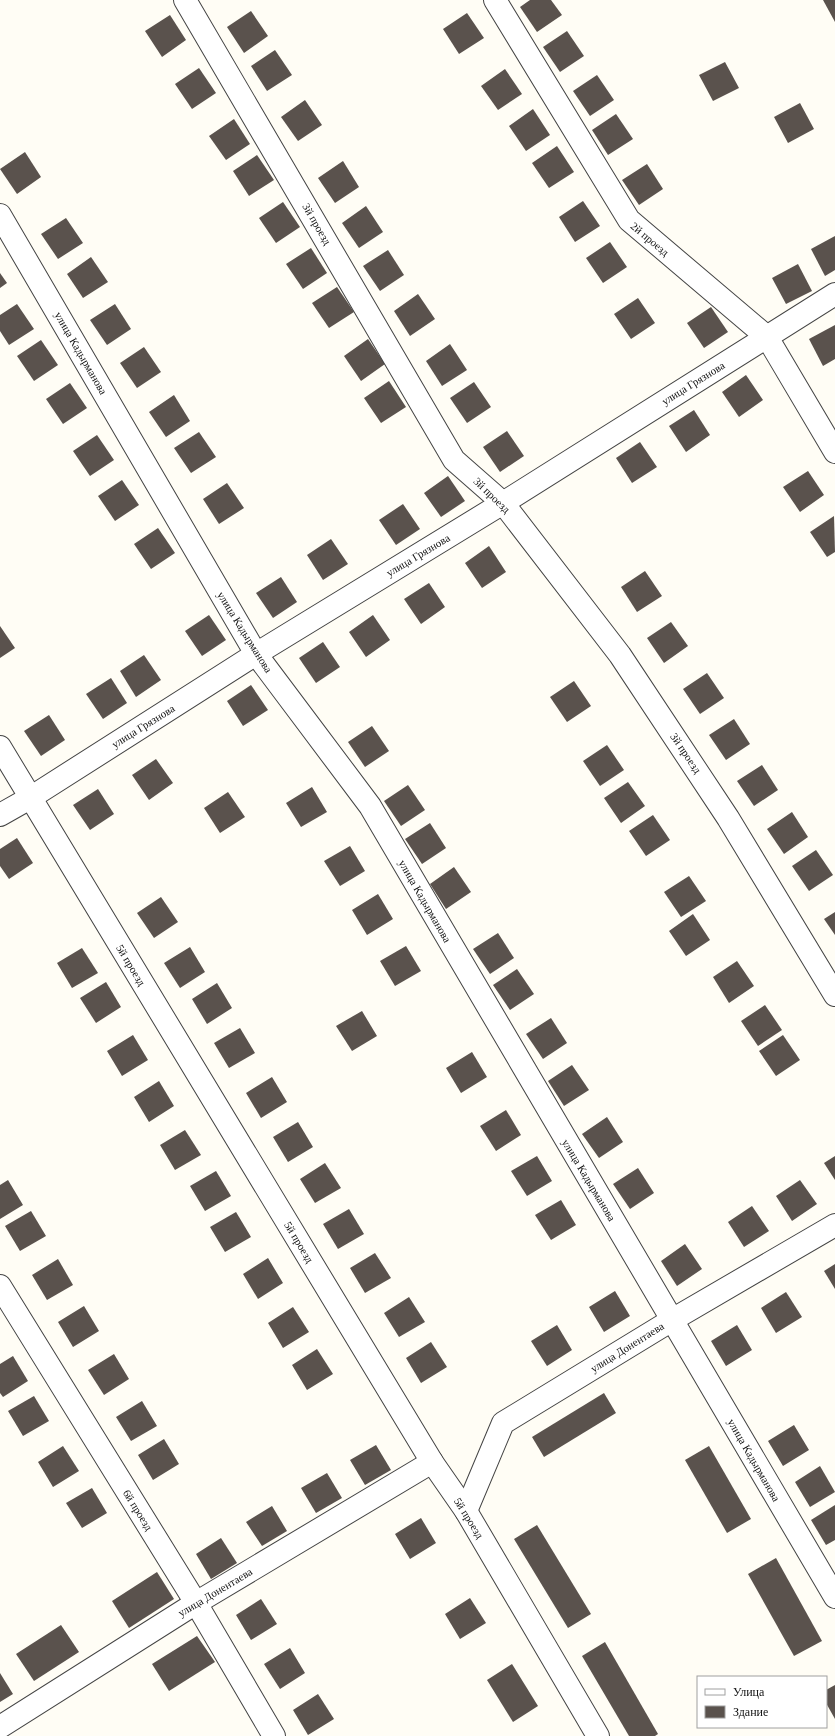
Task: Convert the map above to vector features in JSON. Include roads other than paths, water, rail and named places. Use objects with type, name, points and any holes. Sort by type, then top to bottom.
[{"type":"street","name":"3й проезд","points":[[185,0],[454,460],[503,503],[620,655],[728,818],[835,995]]},
{"type":"street","name":"2й проезд","points":[[495,0],[628,220],[767,337],[835,452]]},
{"type":"street","name":"улица Кадырманова","points":[[0,215],[256,654],[370,806],[835,1597]]},
{"type":"street","name":"улица Грязнова","points":[[0,815],[30,798],[256,654],[503,503],[835,294]]},
{"type":"street","name":"5й проезд","points":[[0,747],[432,1462],[466,1511],[598,1736]]},
{"type":"street","name":"улица Донентаева","points":[[466,1511],[503,1423],[672,1320],[835,1225]]},
{"type":"street","name":"6й проезд","points":[[0,1286],[196,1603],[274,1736]]},
{"type":"street","name":"улица Донентаева","points":[[0,1727],[196,1603],[432,1462]]}]
